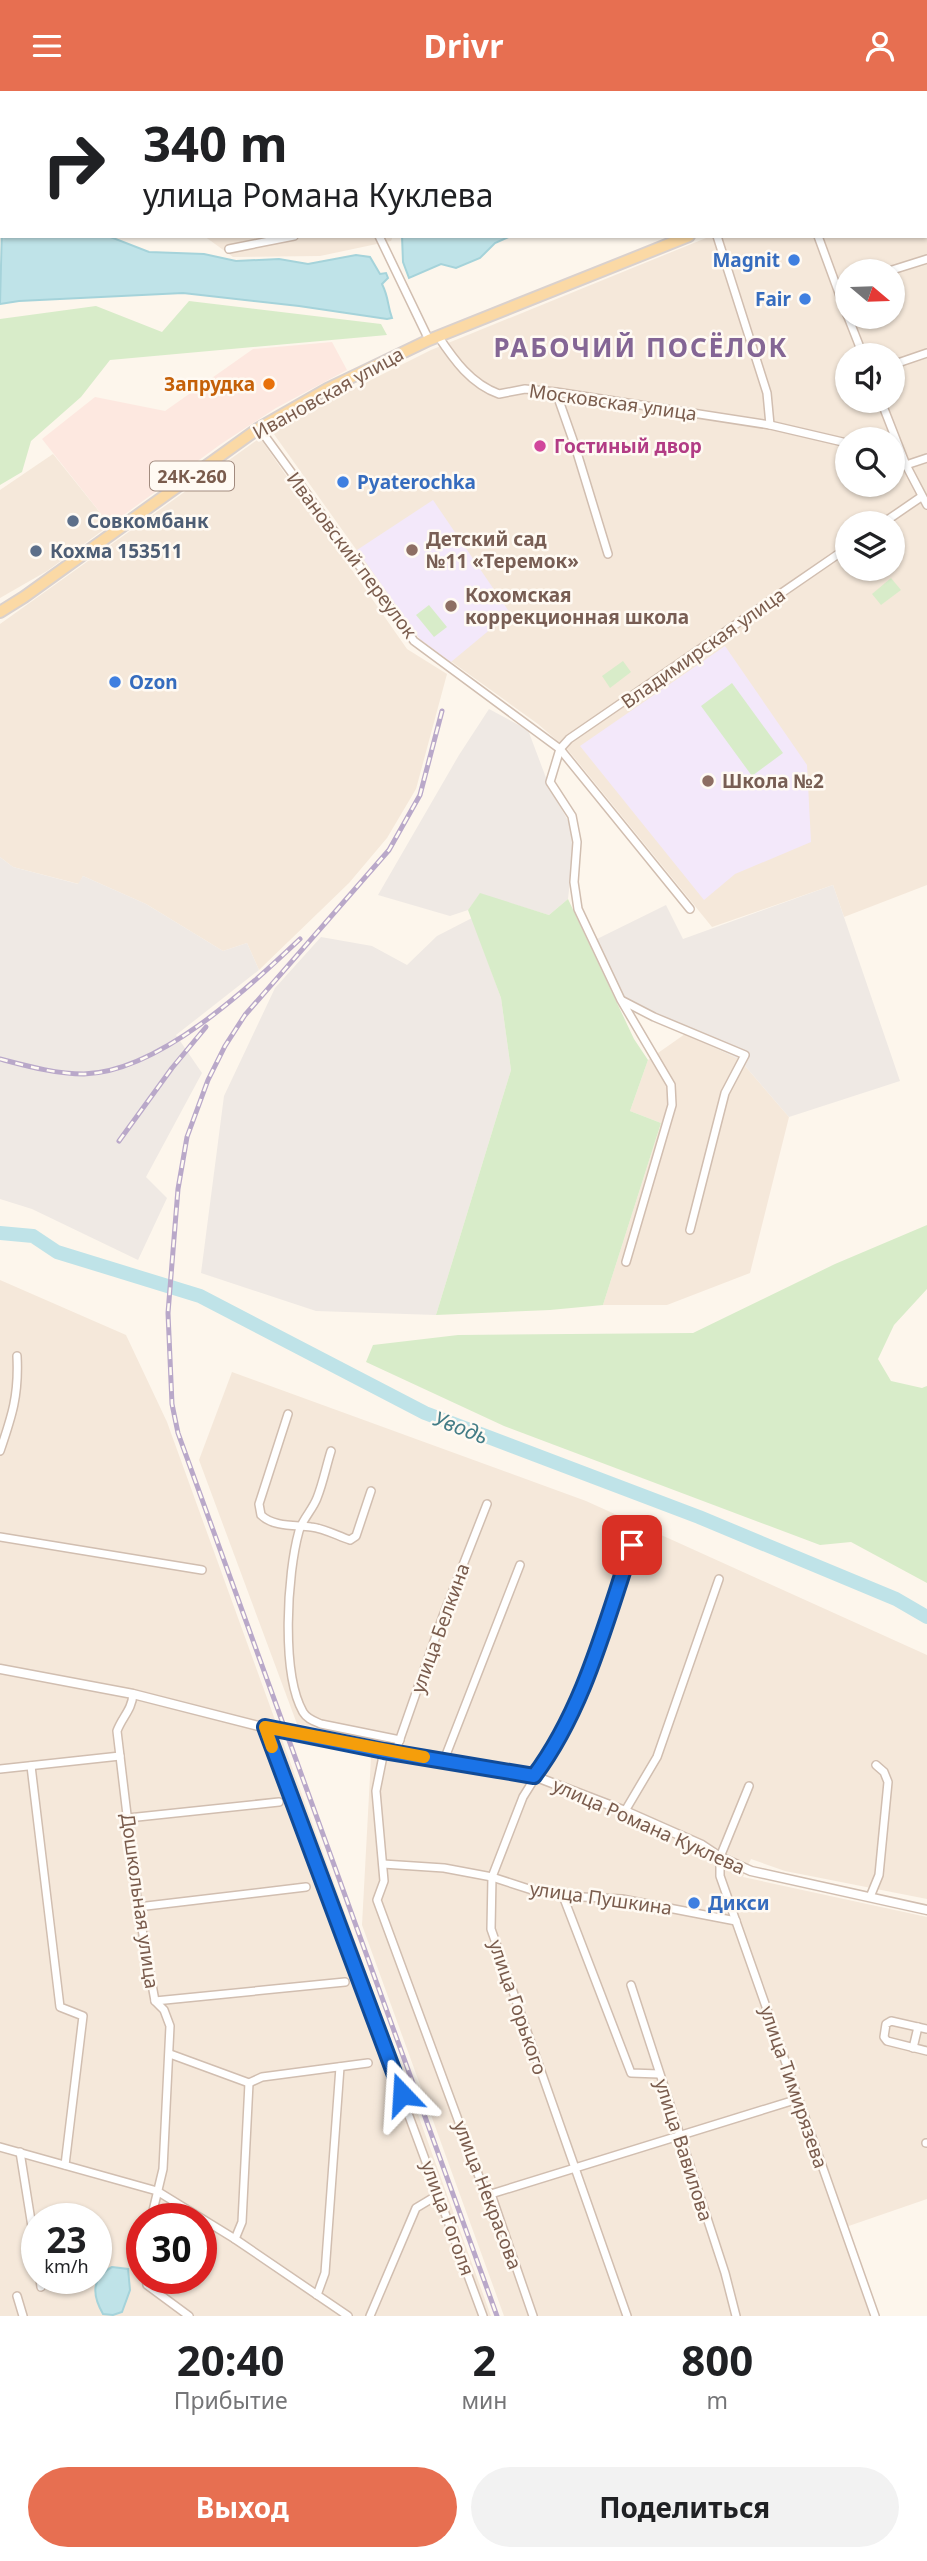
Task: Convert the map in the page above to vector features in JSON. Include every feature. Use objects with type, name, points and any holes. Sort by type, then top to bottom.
[{"type":"main road","name":"Ивановская улица","points":[[0,612],[259,428],[327,389],[433,338],[684,238]]},
{"type":"street","points":[[229,249],[284,238]]},
{"type":"street","name":"Московская улица","points":[[380,238],[407,294],[433,338],[457,365],[492,392],[499,394],[525,389],[556,392],[770,425],[835,440]]},
{"type":"street","points":[[718,238],[767,393],[770,425]]},
{"type":"street","points":[[819,238],[835,283]]},
{"type":"street","points":[[905,266],[927,259]]},
{"type":"street","points":[[905,361],[927,353]]},
{"type":"street","points":[[556,392],[608,554]]},
{"type":"street","name":"Ивановский переулок","points":[[259,428],[414,641],[561,749],[690,909]]},
{"type":"street","points":[[927,458],[906,465],[927,505]]},
{"type":"street","points":[[901,511],[921,497]]},
{"type":"street","name":"Владимирская улица","points":[[561,749],[569,740],[835,556]]},
{"type":"street","points":[[561,749],[550,782],[572,816],[577,842],[574,883],[578,909],[621,1000],[671,1085],[672,1105],[626,1262]]},
{"type":"street","points":[[621,1000],[654,1017],[745,1055],[725,1094],[690,1230]]},
{"type":"street","points":[[0,1451],[15,1408],[17,1356]]},
{"type":"street","points":[[288,1414],[259,1504],[261,1515],[266,1519],[299,1528],[311,1527],[350,1540],[356,1536],[370,1491]]},
{"type":"street","points":[[331,1451],[317,1498],[299,1528],[289,1585],[289,1660],[294,1687],[303,1712],[309,1719],[321,1724],[400,1740]]},
{"type":"street","name":"улица Белкина","points":[[396,1753],[443,1616],[487,1504]]},
{"type":"street","points":[[0,1537],[202,1570]]},
{"type":"street","name":"улица Горького","points":[[627,2316],[491,1929],[492,1877],[523,1797],[548,1757],[578,1699],[632,1545]]},
{"type":"street","points":[[444,1761],[520,1565]]},
{"type":"street","points":[[625,1811],[657,1757],[719,1579]]},
{"type":"street","name":"улица Романа Куклева","points":[[0,1669],[133,1694],[297,1735],[534,1776],[625,1811],[702,1845],[720,1857],[751,1871],[927,1909]]},
{"type":"street","name":"Дошкольная улица","points":[[133,1694],[130,1712],[117,1731],[138,1907],[155,2001],[164,2010],[170,2026],[163,2169],[154,2203]]},
{"type":"street","name":"улица Гоголя","points":[[267,1728],[483,2316]]},
{"type":"street","name":"улица Некрасова","points":[[384,1751],[376,1791],[384,1881],[377,1900],[481,2182],[491,2194],[533,2316]]},
{"type":"street","points":[[0,1769],[120,1756]]},
{"type":"street","points":[[870,1897],[879,1875],[888,1783],[884,1772],[876,1765]]},
{"type":"street","points":[[31,1766],[60,2007],[83,2016],[65,2165]]},
{"type":"street","points":[[720,1857],[749,1786]]},
{"type":"street","points":[[128,1818],[279,1802]]},
{"type":"street","name":"улица Тимирязева","points":[[720,1857],[720,1876],[874,2316]]},
{"type":"street","name":"улица Пушкина","points":[[383,1864],[444,1868],[492,1877],[532,1890],[564,1896],[622,1899],[736,1921]]},
{"type":"street","points":[[138,1907],[306,1887]]},
{"type":"street","points":[[564,1896],[631,2073],[659,2074]]},
{"type":"street","points":[[155,2001],[345,1982]]},
{"type":"street","name":"улица Вавилова","points":[[631,1985],[736,2316]]},
{"type":"street","points":[[927,2029],[891,2021],[886,2024],[884,2037],[887,2041],[927,2051]]},
{"type":"street","points":[[913,2048],[918,2027]]},
{"type":"street","points":[[170,2054],[248,2083],[262,2077],[368,2063]]},
{"type":"street","points":[[317,2295],[325,2273],[340,2067]]},
{"type":"street","points":[[235,2239],[242,2222],[248,2083]]},
{"type":"street","points":[[491,2194],[679,2135],[692,2134],[798,2099]]},
{"type":"street","points":[[0,2147],[157,2191],[235,2239],[348,2316]]},
{"type":"street","points":[[20,2152],[28,2203]]},
{"type":"street","points":[[370,2316],[416,2207],[431,2199],[441,2199]]},
{"type":"street","points":[[159,2294],[189,2316]]},
{"type":"street","points":[[17,2296],[23,2316]]},
{"type":"shaded area","points":[[207,238],[392,238],[391,241],[320,256],[233,257]]},
{"type":"shaded area","points":[[706,238],[927,238],[927,885],[844,917],[833,885],[712,927],[568,750],[538,724],[420,639],[271,430],[431,350]]},
{"type":"shaded area","points":[[332,342],[347,370],[276,408],[221,444],[110,525],[42,439],[95,397],[165,411],[253,349]]},
{"type":"shaded area","points":[[260,438],[407,649],[447,674],[416,789],[387,838],[349,883],[259,970],[247,943],[223,951],[146,904],[83,876],[79,884],[13,867],[0,857],[0,624]]},
{"type":"shaded area","points":[[53,454],[110,525],[47,571],[0,598],[0,490]]},
{"type":"shaded area","points":[[433,500],[510,613],[451,662],[420,639],[357,550]]},
{"type":"shaded area","name":"Школа №2","points":[[725,646],[807,765],[811,842],[735,874],[704,900],[580,746]]},
{"type":"shaded area","points":[[489,709],[528,730],[551,791],[570,824],[573,854],[568,899],[549,915],[480,894],[468,910],[450,916],[378,895],[459,755]]},
{"type":"shaded area","points":[[0,857],[13,867],[78,884],[83,876],[146,904],[223,951],[247,943],[259,970],[176,1035],[202,1073],[146,1177],[167,1198],[138,1260],[32,1209],[0,1199]]},
{"type":"shaded area","points":[[833,885],[900,1081],[789,1117],[739,1059],[640,1013],[623,997],[597,939],[666,905],[683,939]]},
{"type":"shaded area","points":[[472,918],[501,998],[511,1070],[436,1315],[316,1311],[201,1273],[224,1096],[275,988],[321,937],[372,946],[407,965],[437,936]]},
{"type":"shaded area","points":[[685,1034],[739,1059],[789,1117],[750,1273],[667,1305],[603,1305],[661,1123],[630,1111],[648,1060]]},
{"type":"shaded area","points":[[0,1280],[126,1335],[167,1422],[491,2316],[0,2316]]},
{"type":"shaded area","points":[[232,1372],[586,1501],[927,1655],[927,1899],[785,1871],[751,1859],[743,1877],[927,1917],[927,2199],[840,2229],[870,2316],[504,2316],[362,1925],[372,1739],[297,1724],[199,1460]]},
{"type":"green space","points":[[189,301],[381,324],[387,335],[110,360],[81,397],[31,441],[22,472],[0,485],[0,319],[96,306],[162,332]]},
{"type":"green space","points":[[887,581],[894,581],[901,590],[881,605],[872,594]]},
{"type":"green space","points":[[429,605],[447,627],[434,637],[416,615]]},
{"type":"green space","points":[[623,661],[631,672],[610,688],[602,676]]},
{"type":"green space","points":[[732,683],[783,753],[752,776],[701,706]]},
{"type":"green space","points":[[480,893],[549,915],[568,899],[634,1039],[648,1060],[630,1111],[661,1123],[603,1305],[436,1315],[511,1070],[501,998],[468,910]]},
{"type":"green space","points":[[927,1225],[927,1289],[894,1325],[878,1359],[891,1381],[922,1388],[927,1386],[927,1583],[851,1542],[820,1545],[504,1426],[366,1362],[373,1345],[458,1335],[693,1333],[835,1264]]},
{"type":"water","points":[[2,238],[113,238],[149,252],[204,254],[236,261],[279,259],[308,264],[356,255],[370,257],[380,274],[386,273],[388,278],[382,284],[392,318],[183,293],[0,304]]},
{"type":"water","points":[[402,238],[506,238],[495,243],[480,258],[456,268],[441,264],[409,278],[403,262]]},
{"type":"water","points":[[112,2267],[126,2269],[126,2294],[129,2294],[122,2312],[103,2314],[95,2294],[112,2294]]},
{"type":"waterway","name":"Уводь","points":[[0,1233],[33,1236],[57,1252],[200,1296],[425,1413],[699,1517],[896,1599],[927,1617]]},
{"type":"railway","points":[[442,711],[420,795],[389,850],[245,1015],[208,1080],[187,1137],[178,1189],[168,1313],[172,1404],[178,1433],[497,2316]]},
{"type":"railway","points":[[0,1059],[73,1074],[113,1070],[142,1059],[172,1043],[229,1003],[300,939]]},
{"type":"railway","points":[[119,1141],[172,1068],[206,1027]]},
{"type":"slow traffic","points":[[272,1747],[265,1727],[424,1757]]},
{"type":"place","name":"Magnit","points":[[794,260]]},
{"type":"place","name":"Fair","points":[[805,299]]},
{"type":"place","name":"Запрудка","points":[[269,384]]},
{"type":"place","name":"Гостиный двор","points":[[540,446]]},
{"type":"place","name":"Pyaterochka","points":[[343,482]]},
{"type":"place","name":"Совкомбанк","points":[[73,521]]},
{"type":"place","name":"Детский сад №11 «Теремок»","points":[[412,550]]},
{"type":"place","name":"Кохма 153511","points":[[36,551]]},
{"type":"place","name":"Кохомская коррекционная школа","points":[[451,606]]},
{"type":"place","name":"Ozon","points":[[115,682]]},
{"type":"place","name":"Школа №2","points":[[708,781]]},
{"type":"place","name":"Дикси","points":[[694,1903]]},
{"type":"district","name":"РАБОЧИЙ ПОСЁЛОК","points":[[641,347]]},
{"type":"route","points":[[402,2094],[265,1727],[384,1751],[534,1776],[548,1757],[578,1699],[632,1545]]}]
